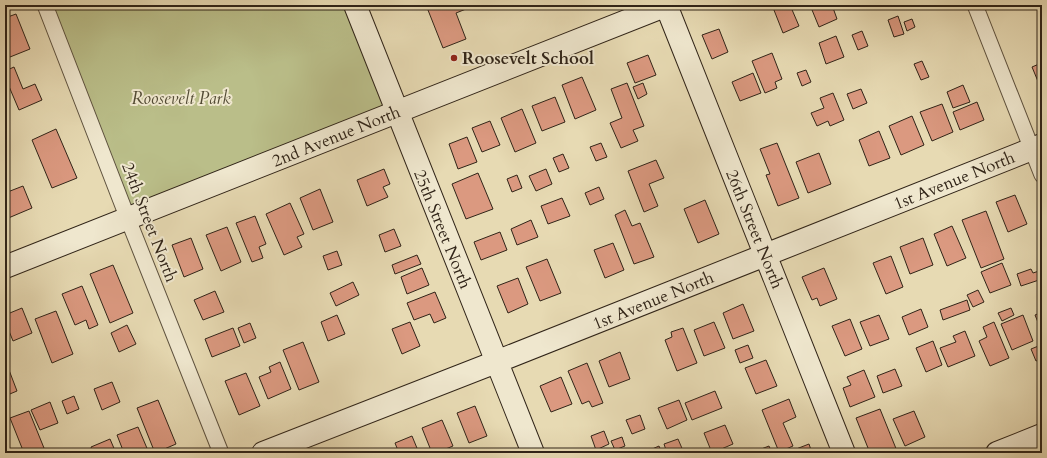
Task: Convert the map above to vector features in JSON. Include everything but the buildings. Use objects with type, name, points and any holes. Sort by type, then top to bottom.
[{"type":"main road","name":"25th Street North","points":[[355,5],[533,453]]},
{"type":"main road","name":"2nd Avenue North","points":[[5,267],[666,5]]},
{"type":"main road","name":"26th Street North","points":[[666,5],[844,453]]},
{"type":"main road","name":"1st Avenue North","points":[[263,453],[1037,147]]},
{"type":"main road","points":[[996,453],[1042,435]]},
{"type":"street","name":"24th Street North","points":[[45,5],[221,453]]},
{"type":"street","points":[[975,5],[1037,147],[1042,175]]},
{"type":"green space","name":"Roosevelt Park","points":[[45,5],[355,5],[397,111],[128,219]]},
{"type":"place","name":"Roosevelt School","points":[[454,58]]}]
